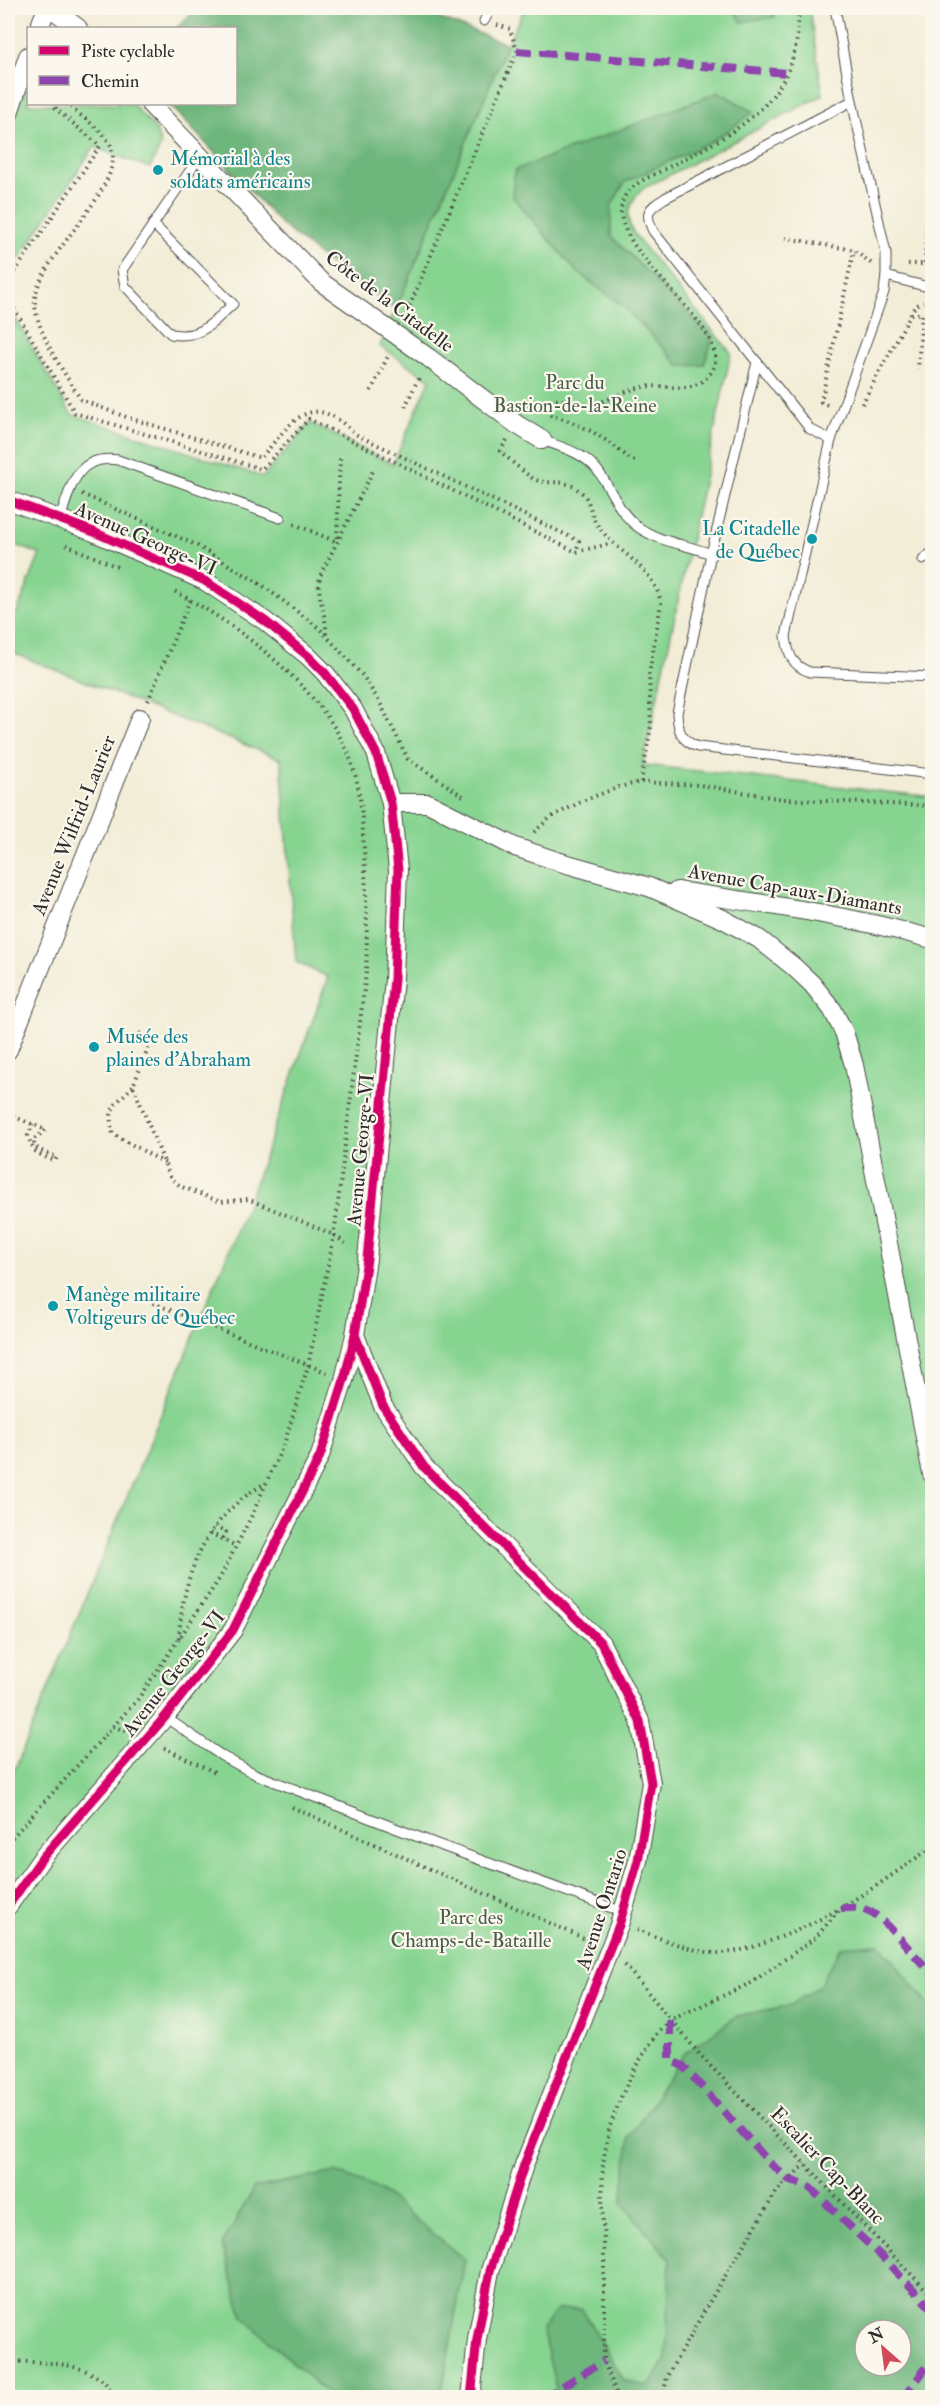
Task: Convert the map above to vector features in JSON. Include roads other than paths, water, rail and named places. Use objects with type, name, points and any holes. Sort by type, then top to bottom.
[{"type":"street","points":[[40,27],[49,8],[77,27]]},
{"type":"street","points":[[8,116],[27,59]]},
{"type":"street","name":"Côte de la Citadelle","points":[[151,105],[321,282],[429,358],[523,429],[542,440]]},
{"type":"street","name":"Avenue George-VI","points":[[8,500],[94,532],[205,581],[265,621],[308,656],[325,673],[353,710],[376,753],[391,803],[398,870],[394,979],[367,1259],[355,1335],[344,1380],[320,1456],[233,1630],[146,1740],[42,1858],[8,1906]]},
{"type":"street","name":"Avenue Wilfrid-Laurier","points":[[8,1050],[140,718]]},
{"type":"street","name":"Avenue Cap-aux-Diamants","points":[[391,803],[428,803],[515,846],[566,864],[649,887],[841,916],[889,926],[933,939]]},
{"type":"street","name":"Avenue Cap-aux-Diamants","points":[[649,887],[723,919],[759,939],[812,984],[832,1009],[844,1032],[863,1104],[933,1474]]},
{"type":"street","name":"Avenue Ontario","points":[[355,1335],[383,1406],[424,1467],[601,1643],[640,1721],[651,1782],[638,1861],[621,1918],[524,2165],[490,2271],[477,2339],[471,2397]]},
{"type":"lane","points":[[484,21],[491,8]]},
{"type":"lane","points":[[835,8],[852,101],[886,253],[886,276],[884,292],[831,440],[786,636],[791,659],[800,669],[810,672],[933,677]]},
{"type":"lane","points":[[831,440],[810,429],[657,236],[648,220],[648,213],[651,207],[665,198],[852,101]]},
{"type":"lane","points":[[153,224],[232,304],[204,331],[181,336],[171,334],[125,286],[122,270],[153,224],[200,156]]},
{"type":"lane","points":[[886,276],[933,288]]},
{"type":"lane","points":[[757,362],[711,554],[677,713],[678,727],[688,743],[698,747],[933,774]]},
{"type":"lane","points":[[542,440],[588,461],[597,470],[620,509],[638,527],[661,540],[711,554]]},
{"type":"lane","points":[[60,519],[78,473],[93,460],[105,458],[118,460],[280,518]]},
{"type":"lane","points":[[923,560],[933,552]]},
{"type":"lane","points":[[165,1717],[222,1756],[255,1774],[621,1918]]},
{"type":"place","name":"Mémorial à des soldats américains","points":[[158,170]]},
{"type":"place","name":"La Citadelle de Québec","points":[[812,539]]},
{"type":"place","name":"Musée des plaines d'Abraham","points":[[94,1047]]},
{"type":"place","name":"Manège militaire Voltigeurs de Québec","points":[[53,1306]]},
{"type":"park label","name":"Parc du Bastion-de-la-Reine","points":[[575,394]]},
{"type":"park label","name":"Parc des Champs-de-Bataille","points":[[471,1928]]}]
